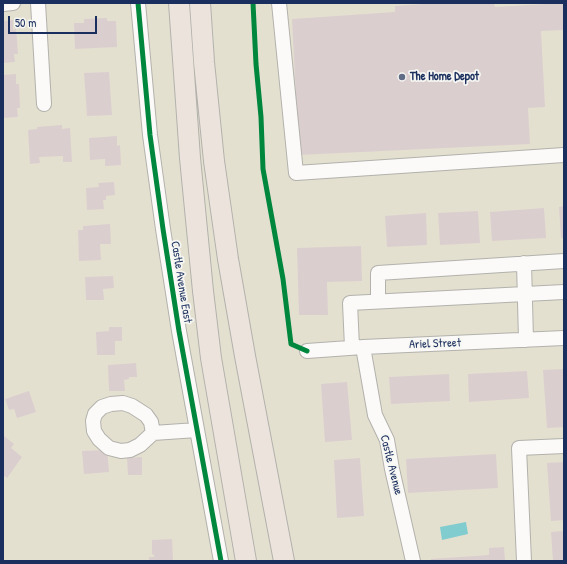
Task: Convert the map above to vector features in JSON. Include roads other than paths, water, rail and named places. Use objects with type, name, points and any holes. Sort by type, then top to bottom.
[{"type":"highway","points":[[179,3],[190,166],[206,321],[246,561]]},
{"type":"highway","points":[[200,3],[204,62],[214,161],[227,252],[284,561]]},
{"type":"street","points":[[3,4],[13,3]]},
{"type":"street","points":[[38,3],[44,104]]},
{"type":"street","name":"Castle Avenue East","points":[[138,3],[150,135],[163,229],[179,331],[220,561]]},
{"type":"street","points":[[278,3],[296,173],[564,155]]},
{"type":"street","points":[[564,261],[378,273],[378,301],[564,292]]},
{"type":"street","points":[[524,264],[526,340]]},
{"type":"street","name":"Castle Avenue","points":[[378,301],[350,303],[357,347],[375,415],[387,440],[412,561]]},
{"type":"street","name":"Ariel Street","points":[[307,352],[357,347],[564,338]]},
{"type":"street","points":[[153,433],[197,430]]},
{"type":"street","points":[[524,561],[518,448],[564,446]]},
{"type":"water","points":[[466,522],[468,534],[442,540],[440,527]]},
{"type":"place","name":"The Home Depot","points":[[402,77]]}]
